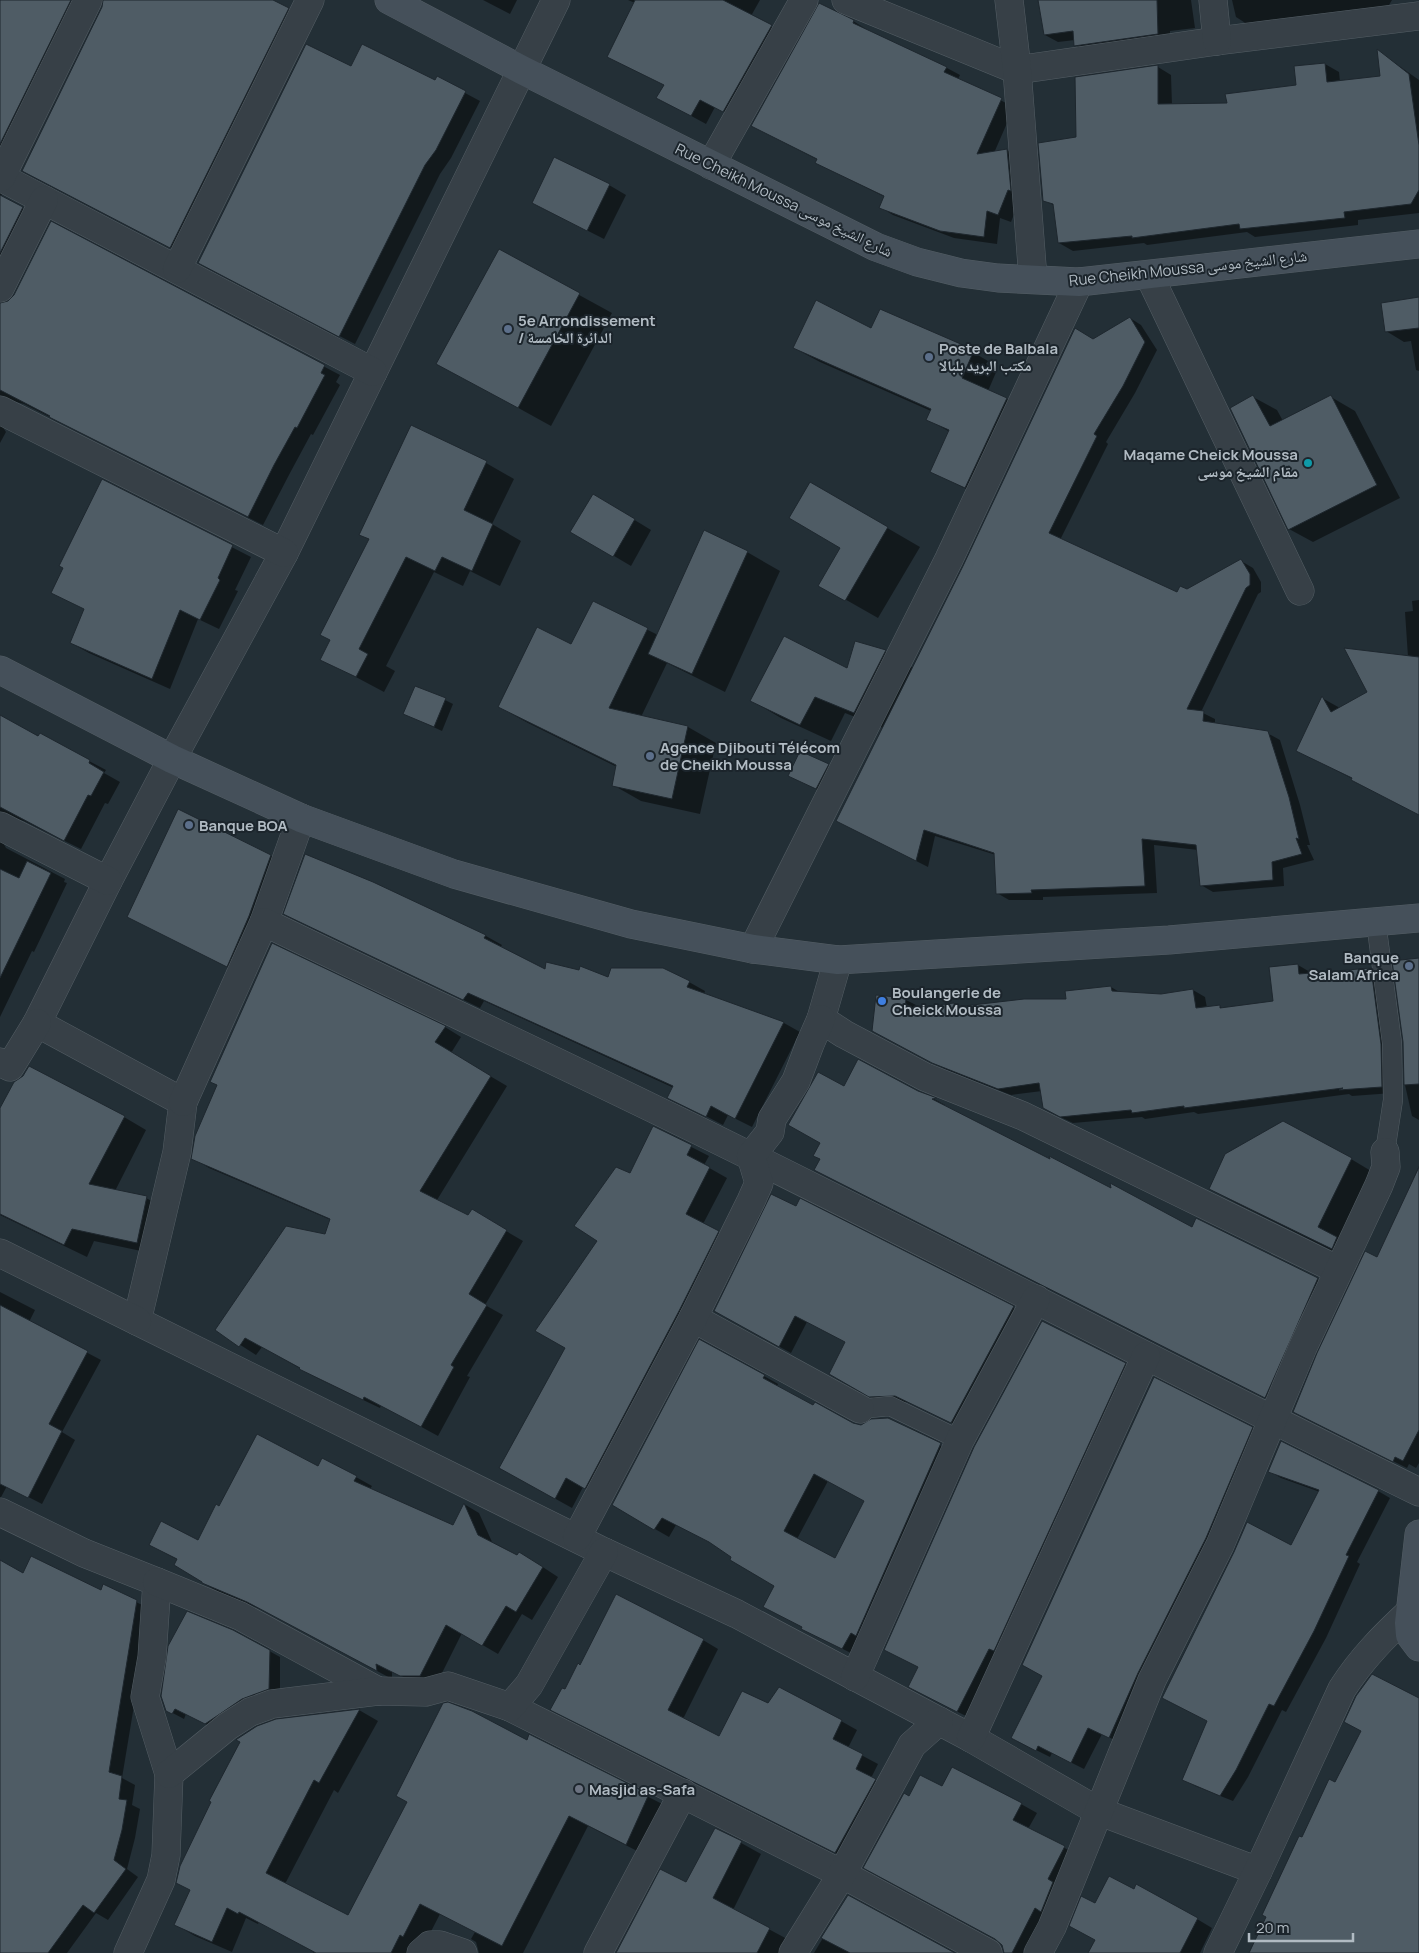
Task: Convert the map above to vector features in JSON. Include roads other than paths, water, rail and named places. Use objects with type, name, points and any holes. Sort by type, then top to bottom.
[{"type":"main road","name":"Rue Cheikh Moussa شارع الشيخ موسى","points":[[389,0],[522,70],[876,247],[917,262],[961,273],[998,278],[1033,278],[1079,282],[1419,244]]},
{"type":"main road","points":[[0,670],[172,759],[301,818],[454,874],[631,924],[753,949],[838,960],[1169,940],[1419,918]]},
{"type":"main road","points":[[1418,1550],[1409,1623],[1410,1635],[1419,1647]]},
{"type":"street","points":[[88,0],[0,177],[373,372]]},
{"type":"street","points":[[177,269],[310,0]]},
{"type":"street","points":[[3,1072],[37,1023],[172,759],[284,553],[556,0]]},
{"type":"street","points":[[711,165],[804,0]]},
{"type":"street","points":[[846,0],[1017,70],[1217,41],[1419,16]]},
{"type":"street","points":[[1009,0],[1017,70],[1033,278]]},
{"type":"street","points":[[1213,0],[1217,41]]},
{"type":"street","points":[[0,288],[44,200]]},
{"type":"street","points":[[1149,275],[1300,591]]},
{"type":"street","points":[[753,949],[949,559],[1079,282]]},
{"type":"street","points":[[0,410],[284,553]]},
{"type":"street","points":[[137,1321],[176,1152],[183,1102],[264,922],[301,818]]},
{"type":"street","points":[[0,826],[108,881]]},
{"type":"street","points":[[264,922],[751,1156],[1036,1299],[1273,1421],[1419,1492]]},
{"type":"street","points":[[751,1156],[770,1132],[772,1119],[796,1081],[821,1018],[838,960]]},
{"type":"street","points":[[821,1018],[844,1034],[925,1077],[1023,1116],[1338,1270]]},
{"type":"street","points":[[37,1023],[183,1102]]},
{"type":"street","points":[[1038,1953],[1052,1927],[1152,1680],[1220,1545],[1273,1421],[1302,1347],[1380,1185],[1386,1167],[1385,1152]]},
{"type":"street","points":[[577,1537],[693,1318],[759,1183],[751,1156]]},
{"type":"street","points":[[0,1253],[604,1552],[737,1614],[971,1738],[1098,1811],[1258,1871]]},
{"type":"street","points":[[855,1677],[960,1440],[1036,1299]]},
{"type":"street","points":[[693,1318],[860,1409]]},
{"type":"street","points":[[971,1738],[1146,1356]]},
{"type":"street","points":[[2,1518],[240,1616],[378,1691]]},
{"type":"street","points":[[510,1707],[529,1685],[604,1552]]},
{"type":"street","points":[[128,1953],[160,1880],[166,1855],[169,1774],[145,1697],[152,1657],[157,1582]]},
{"type":"street","points":[[1218,1953],[1342,1689],[1356,1666],[1411,1611]]},
{"type":"street","points":[[169,1774],[228,1726],[250,1712],[272,1704],[378,1691],[426,1692],[448,1686],[510,1707],[842,1874],[988,1953]]},
{"type":"street","points":[[793,1953],[842,1874],[912,1745],[938,1721]]},
{"type":"street","points":[[598,1953],[683,1793]]},
{"type":"street","points":[[422,1953],[430,1945],[440,1945],[463,1953]]},
{"type":"lane","points":[[1376,922],[1392,1043],[1393,1100],[1385,1152]]},
{"type":"lane","points":[[860,1409],[890,1406],[960,1440]]},
{"type":"place","name":"5e Arrondissement / الدائرة الخامسة","points":[[508,329]]},
{"type":"place","name":"Poste de Balbala مكتب البريد بلبالا","points":[[929,357]]},
{"type":"place","name":"Maqame Cheick Moussa مقام الشيخ موسى","points":[[1308,463]]},
{"type":"place","name":"Agence Djibouti Télécom de Cheikh Moussa","points":[[650,756]]},
{"type":"place","name":"Banque BOA","points":[[189,825]]},
{"type":"place","name":"Banque Salam Africa","points":[[1409,966]]},
{"type":"place","name":"Boulangerie de Cheick Moussa","points":[[882,1001]]},
{"type":"place","name":"Masjid as-Safa","points":[[579,1789]]}]
